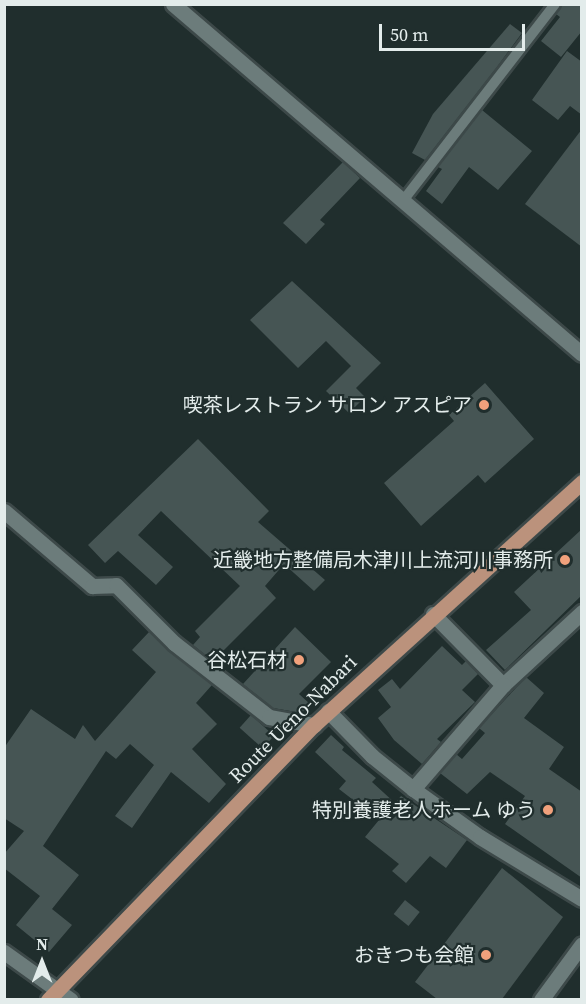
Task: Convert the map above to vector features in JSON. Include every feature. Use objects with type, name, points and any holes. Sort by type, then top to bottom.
[{"type":"main road","name":"Route Ueno-Nabari","points":[[52,994],[328,711],[582,482]]},
{"type":"street","points":[[173,4],[582,354]]},
{"type":"street","points":[[4,511],[92,586],[116,585],[174,643],[269,717],[314,725]]},
{"type":"street","points":[[413,789],[503,685],[582,612]]},
{"type":"street","points":[[433,614],[503,685]]},
{"type":"street","points":[[328,711],[372,756],[413,789],[480,837],[582,899]]},
{"type":"street","points":[[541,999],[577,963],[582,944]]},
{"type":"street","points":[[4,952],[52,994],[71,999]]},
{"type":"lane","points":[[402,202],[555,4]]},
{"type":"building","points":[[562,4],[582,4],[582,31],[561,57],[541,41],[560,17],[556,14]]},
{"type":"building","points":[[510,24],[522,33],[497,67],[425,160],[412,153],[433,114]]},
{"type":"building","points":[[567,51],[582,62],[582,115],[570,106],[558,120],[532,100]]},
{"type":"building","points":[[482,110],[532,151],[498,190],[469,167],[442,204],[426,191],[442,169],[438,167]]},
{"type":"building","points":[[582,129],[582,247],[525,204]]},
{"type":"building","points":[[343,162],[360,178],[320,220],[325,224],[306,244],[283,223]]},
{"type":"building","points":[[292,281],[381,363],[356,388],[365,397],[349,413],[326,391],[351,366],[326,341],[298,368],[250,320]]},
{"type":"building","points":[[485,383],[534,439],[485,483],[478,475],[421,526],[384,483],[454,421],[449,415]]},
{"type":"building","points":[[198,439],[269,511],[258,522],[325,580],[314,591],[284,564],[265,586],[276,598],[213,661],[193,645],[200,637],[195,631],[240,586],[161,511],[138,535],[173,567],[156,585],[118,551],[105,563],[88,545]]},
{"type":"building","name":"近畿地方整備局木津川上流河川事務所","points":[[582,529],[582,595],[505,670],[486,650],[531,610],[514,592]]},
{"type":"building","points":[[295,627],[331,662],[299,694],[310,704],[302,713],[273,708],[243,684]]},
{"type":"building","points":[[149,632],[212,685],[196,703],[217,724],[192,749],[226,784],[209,803],[171,772],[132,828],[115,816],[154,765],[130,744],[116,759],[106,751],[43,846],[79,875],[52,909],[72,925],[49,952],[16,925],[40,896],[4,868],[4,854],[24,831],[4,818],[4,748],[31,709],[75,739],[83,725],[95,741],[156,672],[132,650]]},
{"type":"building","points":[[442,646],[462,665],[466,661],[478,674],[462,690],[475,702],[437,739],[441,742],[422,764],[394,740],[378,718],[391,707],[378,690],[392,679],[400,689]]},
{"type":"building","name":"特別養護老人ホーム ゆう","points":[[526,677],[544,693],[524,718],[564,747],[549,769],[582,792],[582,878],[505,824],[525,796],[490,772],[467,794],[440,773],[456,754],[462,759],[485,733],[479,728]]},
{"type":"building","name":"谷松石材","points":[[251,715],[274,736],[263,748],[240,728]]},
{"type":"building","points":[[331,735],[344,747],[342,750],[376,778],[372,782],[395,803],[401,796],[467,840],[446,868],[430,856],[406,883],[392,871],[399,864],[365,837],[379,820],[339,789],[346,781],[315,752]]},
{"type":"building","name":"おきつも会館","points":[[502,868],[563,917],[502,999],[437,999],[415,982]]},
{"type":"building","points":[[405,900],[420,912],[408,926],[394,914]]},
{"type":"place","name":"喫茶レストラン サロン アスピア","points":[[484,405]]},
{"type":"place","name":"近畿地方整備局木津川上流河川事務所","points":[[565,560]]},
{"type":"place","name":"谷松石材","points":[[299,660]]},
{"type":"place","name":"特別養護老人ホーム ゆう","points":[[548,810]]},
{"type":"place","name":"おきつも会館","points":[[486,955]]}]
